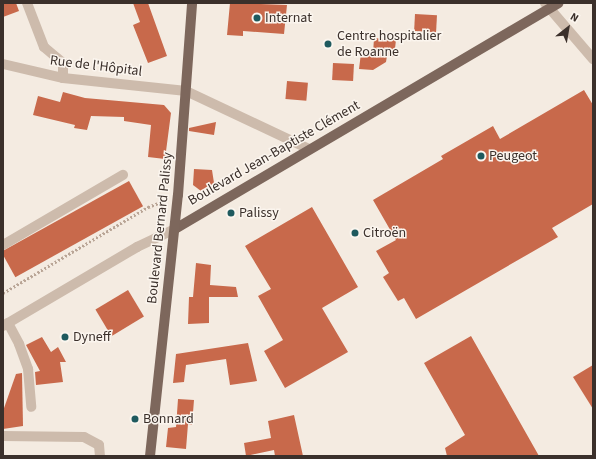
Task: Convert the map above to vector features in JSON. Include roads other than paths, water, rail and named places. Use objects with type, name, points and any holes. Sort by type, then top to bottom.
[{"type":"main road","name":"Boulevard Bernard Palissy","points":[[150,456],[175,229],[192,3]]},
{"type":"main road","name":"Boulevard Jean-Baptiste Clément","points":[[175,229],[551,5]]},
{"type":"street","points":[[27,3],[44,46],[63,64],[63,78]]},
{"type":"street","points":[[551,5],[593,59]]},
{"type":"street","name":"Rue de l'Hôpital","points":[[3,64],[63,78],[186,91],[309,149]]},
{"type":"street","points":[[3,244],[123,175]]},
{"type":"street","name":"Boulevard Jean-Baptiste Clément","points":[[5,325],[137,247],[175,229]]},
{"type":"street","points":[[5,325],[19,344],[28,369],[31,407]]},
{"type":"street","points":[[3,436],[84,437],[99,445],[100,456]]},
{"type":"place","name":"Internat","points":[[257,18]]},
{"type":"place","name":"Centre hospitalier de Roanne","points":[[328,44]]},
{"type":"place","name":"Peugeot","points":[[481,156]]},
{"type":"place","name":"Palissy","points":[[231,213]]},
{"type":"place","name":"Citroën","points":[[355,233]]},
{"type":"place","name":"Dyneff","points":[[65,337]]},
{"type":"place","name":"Bonnard","points":[[135,419]]}]
